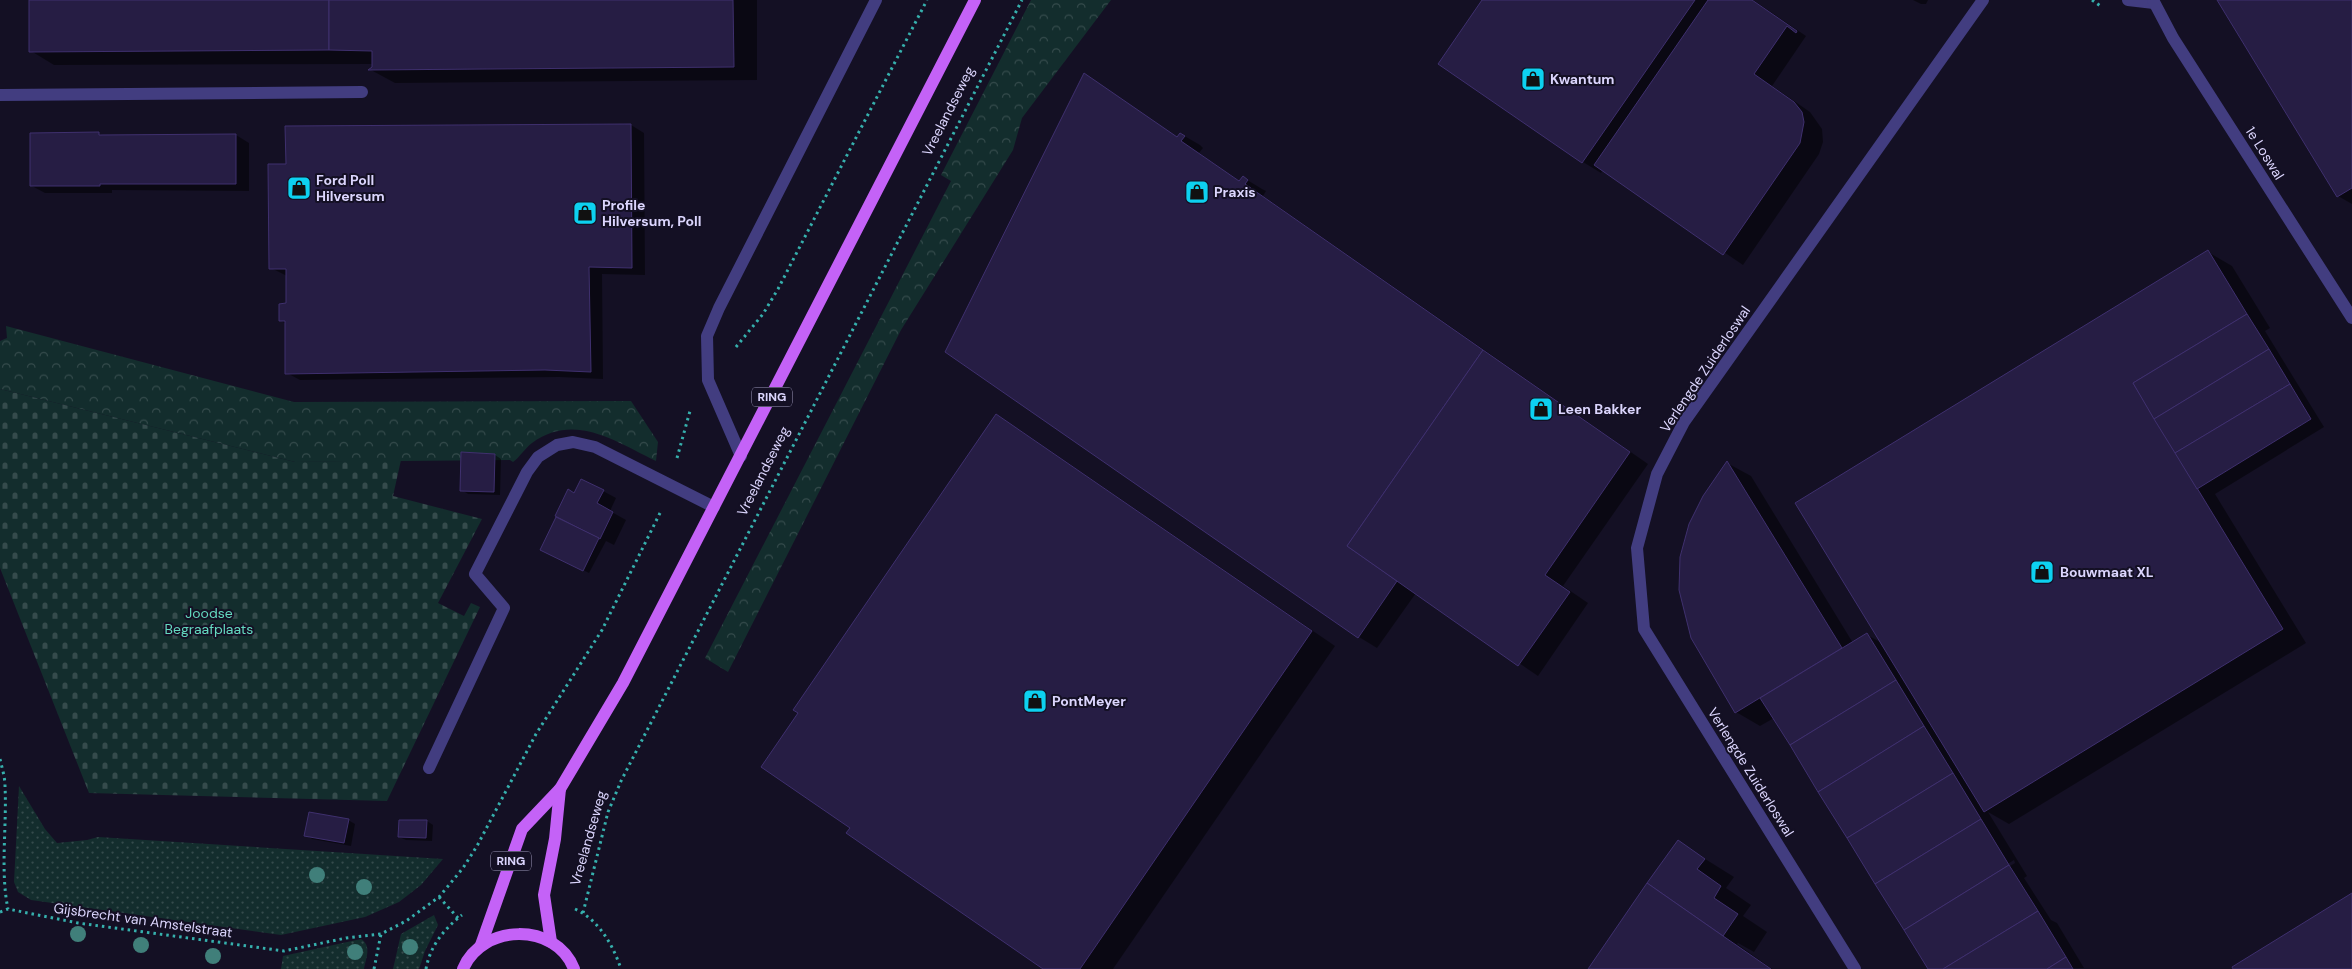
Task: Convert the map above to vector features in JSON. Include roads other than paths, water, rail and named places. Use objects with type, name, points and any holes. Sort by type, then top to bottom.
[{"type":"main road","name":"Vreelandseweg","points":[[481,945],[522,829],[560,789],[623,684],[975,0]]},
{"type":"main road","name":"Vreelandseweg","points":[[551,942],[544,895],[555,839],[560,789]]},
{"type":"main road","name":"RING","points":[[464,969],[467,961],[481,945],[498,936],[516,933],[534,935],[551,942],[564,952],[574,969]]},
{"type":"street","name":"Vreelandseweg","points":[[741,456],[708,380],[707,336],[719,308],[876,0]]},
{"type":"street","name":"Verlengde Zuiderloswal","points":[[1855,969],[1644,629],[1637,548],[1657,474],[1684,422],[1983,0]]},
{"type":"street","name":"1e Loswal","points":[[2128,0],[2153,1],[2173,38],[2352,318]]},
{"type":"street","points":[[0,95],[362,92]]},
{"type":"street","points":[[430,768],[504,608],[474,574],[527,472],[538,457],[557,445],[573,442],[595,447],[714,507]]},
{"type":"place","name":"Kwantum","points":[[1533,79]]},
{"type":"place","name":"Ford Poll Hilversum","points":[[299,188]]},
{"type":"place","name":"Praxis","points":[[1197,192]]},
{"type":"place","name":"Profile Hilversum, Poll","points":[[585,213]]},
{"type":"place","name":"Leen Bakker","points":[[1541,409]]},
{"type":"place","name":"Bouwmaat XL","points":[[2042,572]]},
{"type":"place","name":"PontMeyer","points":[[1035,701]]},
{"type":"park label","name":"Joodse Begraafplaats","points":[[209,622]]}]
